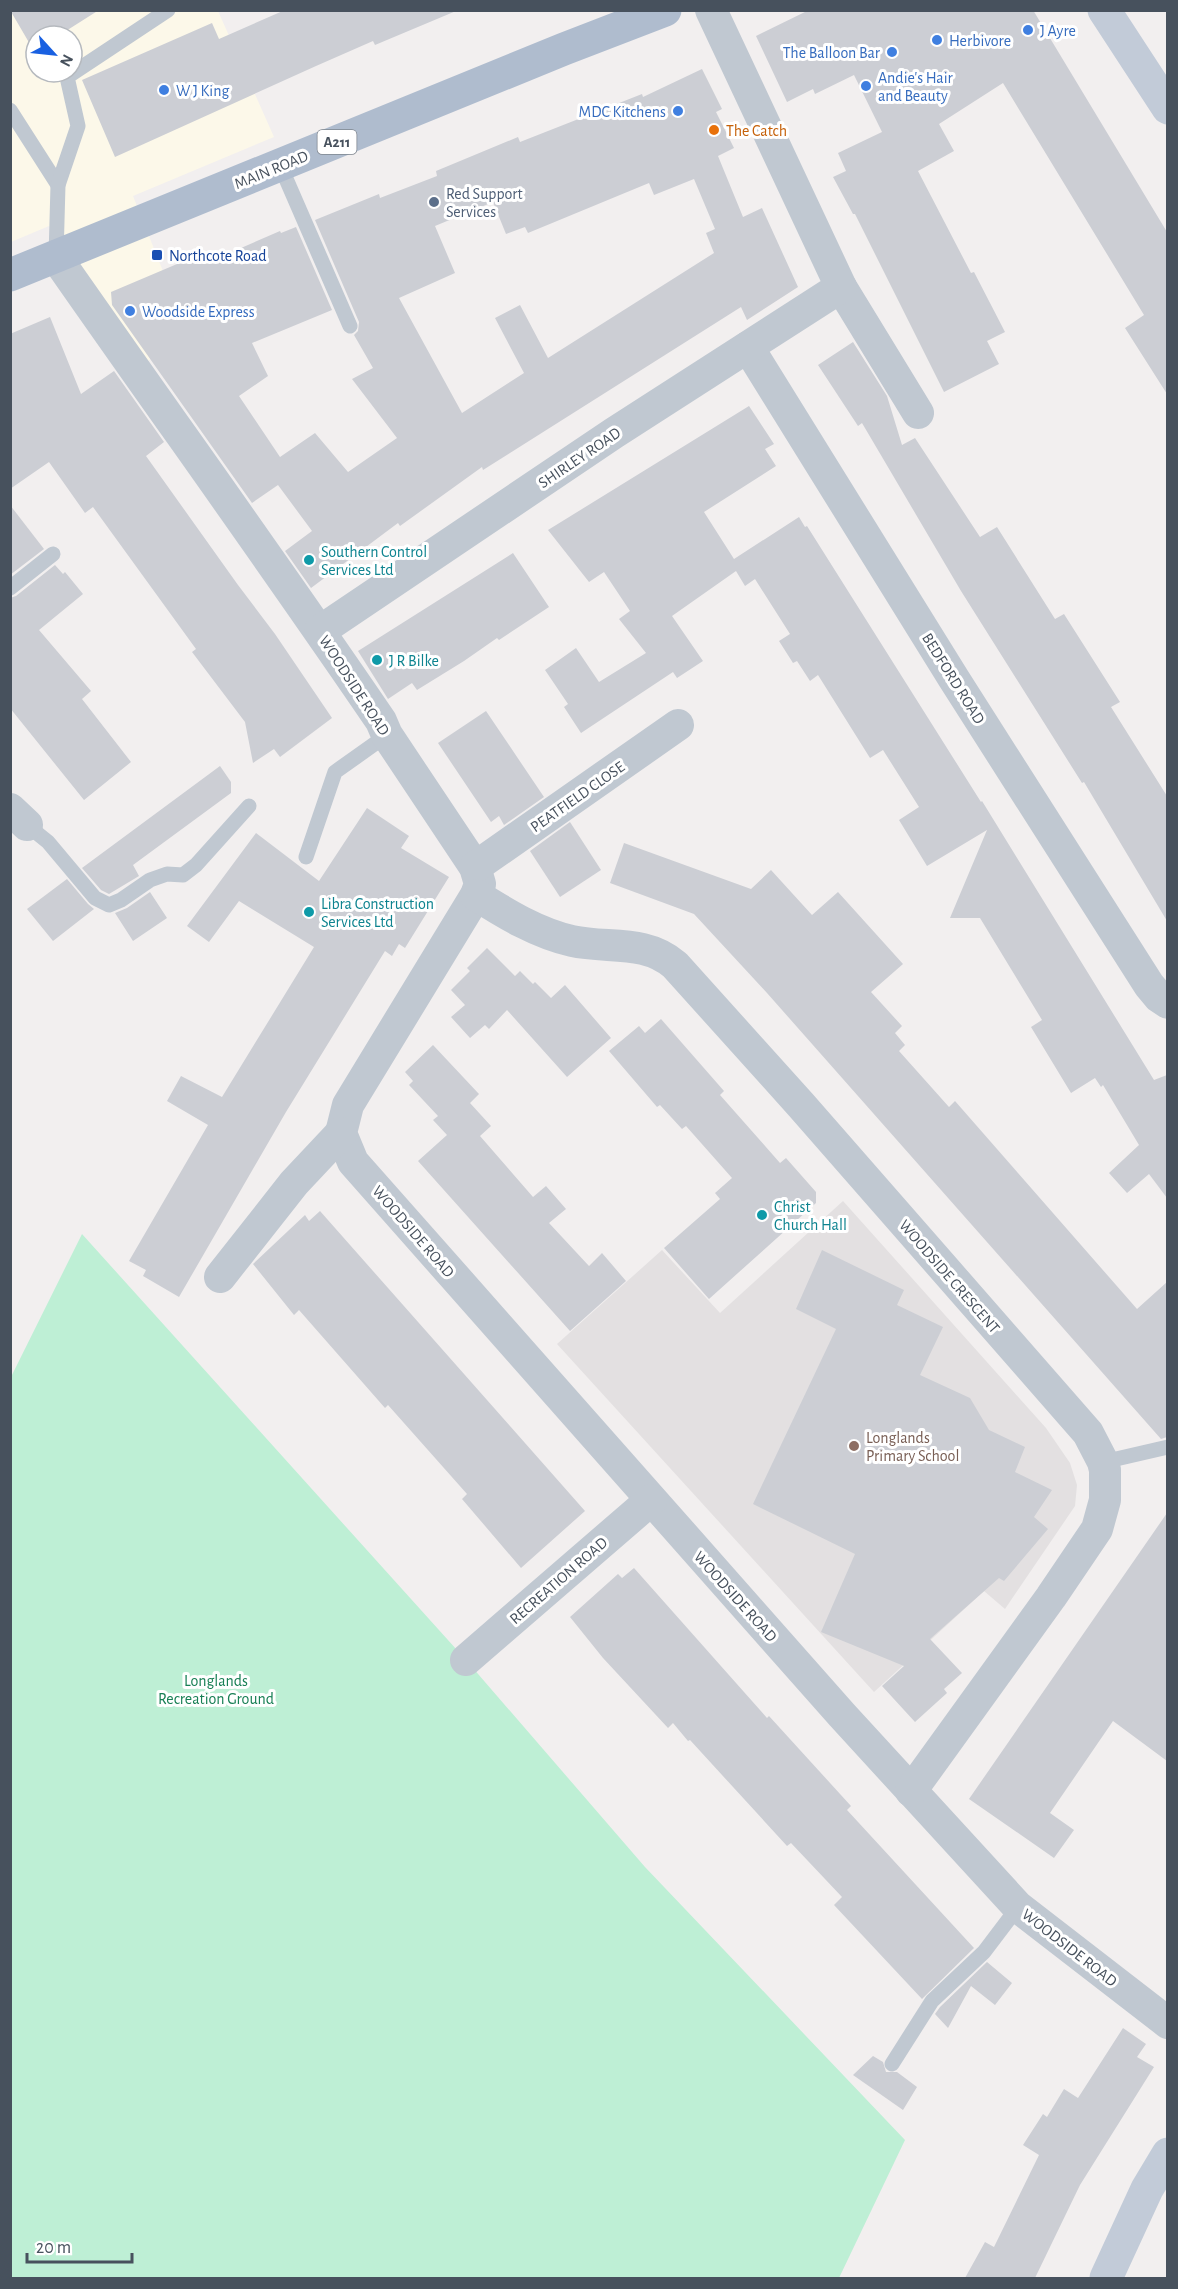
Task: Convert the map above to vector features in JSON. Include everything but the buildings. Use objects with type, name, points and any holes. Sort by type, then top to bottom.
[{"type":"main road","name":"MAIN ROAD","points":[[10,275],[665,10]]},
{"type":"street","points":[[711,10],[841,287],[918,413]]},
{"type":"street","points":[[1104,10],[1167,108]]},
{"type":"street","name":"WOODSIDE ROAD","points":[[56,256],[381,721],[387,735],[475,881]]},
{"type":"street","name":"SHIRLEY ROAD","points":[[320,631],[748,346],[841,287]]},
{"type":"street","name":"BEDFORD ROAD","points":[[748,346],[954,679],[1142,975],[1159,997],[1167,1003]]},
{"type":"street","name":"PEATFIELD CLOSE","points":[[475,881],[678,725]]},
{"type":"street","points":[[220,1277],[294,1183],[341,1133],[348,1105],[475,881]]},
{"type":"street","name":"WOODSIDE CRESCENT","points":[[475,881],[508,915],[539,931],[574,942],[639,947],[665,956],[675,965],[801,1105],[1088,1433],[1103,1462],[1105,1500],[1097,1529],[1051,1598],[911,1791]]},
{"type":"street","name":"WOODSIDE ROAD","points":[[341,1133],[353,1162],[651,1500],[1018,1907],[1167,2023]]},
{"type":"street","name":"RECREATION ROAD","points":[[466,1660],[651,1500]]},
{"type":"street","points":[[1106,2278],[1147,2189],[1167,2154]]},
{"type":"lane","points":[[56,256],[58,185],[78,126],[67,77],[168,10]]},
{"type":"lane","points":[[10,110],[58,185]]},
{"type":"lane","points":[[280,165],[350,326]]},
{"type":"lane","points":[[10,588],[53,554]]},
{"type":"lane","points":[[306,857],[335,772],[387,735]]},
{"type":"lane","points":[[19,817],[48,842],[95,898],[109,905],[121,900],[150,880],[166,874],[183,875],[249,806]]},
{"type":"lane","points":[[1103,1462],[1167,1447]]},
{"type":"lane","points":[[892,2064],[932,2001],[984,1952],[1018,1907]]},
{"type":"shaded area","points":[[11,11],[218,11],[274,137],[133,196],[188,334],[139,367],[49,226],[11,242]]},
{"type":"shaded area","name":"Longlands Primary School","points":[[843,1201],[1046,1428],[1070,1463],[1077,1485],[1075,1506],[1005,1609],[984,1591],[874,1692],[557,1344],[662,1250],[720,1313]]},
{"type":"green space","name":"Longlands Recreation Ground","points":[[82,1234],[466,1660],[645,1867],[905,2140],[839,2278],[11,2278],[10,1379]]},
{"type":"place","name":"J Ayre","points":[[1028,30]]},
{"type":"place","name":"Herbivore","points":[[937,40]]},
{"type":"place","name":"The Balloon Bar","points":[[892,52]]},
{"type":"place","name":"Andie's Hair and Beauty","points":[[866,86]]},
{"type":"place","name":"W J King","points":[[164,90]]},
{"type":"place","name":"MDC Kitchens","points":[[678,111]]},
{"type":"place","name":"The Catch","points":[[714,130]]},
{"type":"place","name":"Red Support Services","points":[[434,202]]},
{"type":"place","name":"Northcote Road","points":[[157,255]]},
{"type":"place","name":"Woodside Express","points":[[130,311]]},
{"type":"place","name":"Southern Control Services Ltd","points":[[309,560]]},
{"type":"place","name":"J R Bilke","points":[[377,660]]},
{"type":"place","name":"Libra Construction Services Ltd","points":[[309,912]]},
{"type":"place","name":"Christ Church Hall","points":[[762,1215]]},
{"type":"place","name":"Longlands Primary School","points":[[854,1446]]}]
